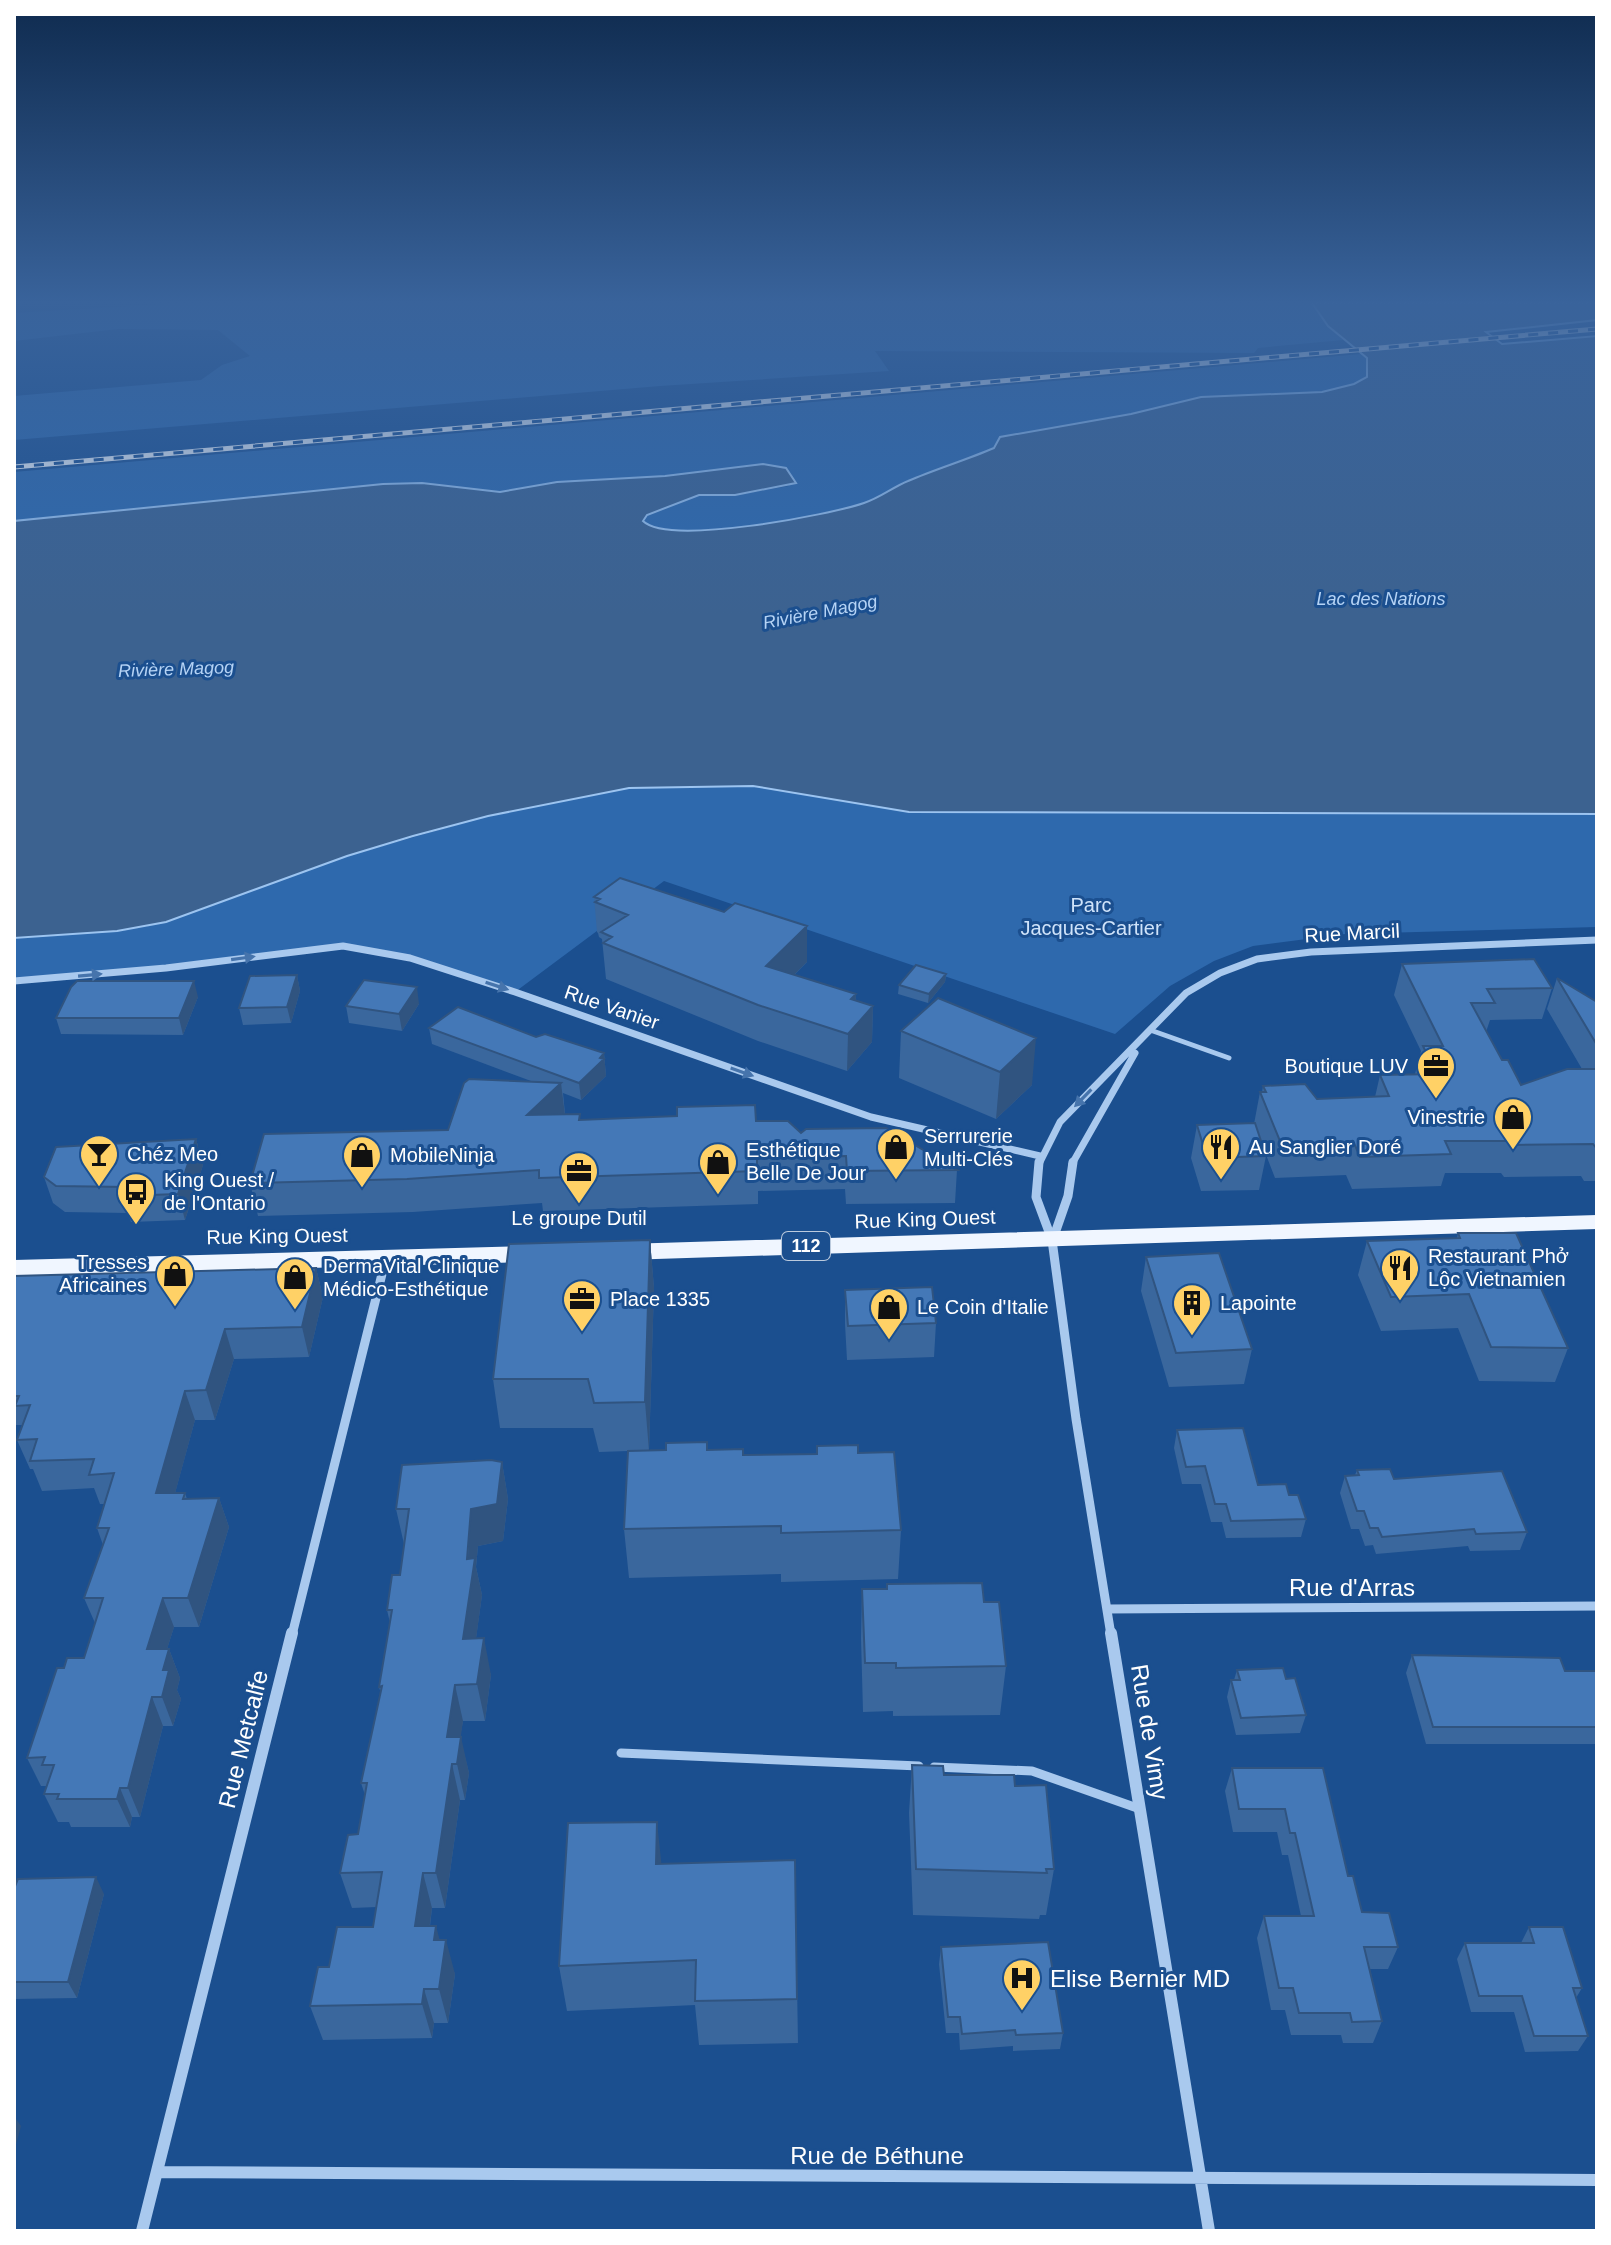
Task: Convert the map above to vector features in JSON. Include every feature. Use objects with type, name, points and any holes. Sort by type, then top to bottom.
[{"type":"main road","name":"Rue King Ouest","points":[[604,1252],[1597,1222]]},
{"type":"main road","name":"Rue King Ouest","points":[[14,1268],[557,1253]]},
{"type":"street","name":"Rue Marcil","points":[[1052,1240],[1036,1197],[1040,1156],[1060,1122],[1153,1031],[1186,993],[1220,973],[1257,959],[1311,952],[1597,940]]},
{"type":"street","name":"Rue Vanier","points":[[14,981],[166,968],[343,946],[410,958],[871,1117],[1040,1156]]},
{"type":"street","name":"Rue Marcil","points":[[1052,1240],[1068,1196],[1071,1165],[1140,1044]]},
{"type":"street","name":"Rue de Vimy","points":[[1052,1240],[1059,1308],[1209,2231]]},
{"type":"street","name":"Rue Metcalfe","points":[[142,2231],[386,1258]]},
{"type":"street","name":"Rue d'Arras","points":[[1107,1609],[1597,1606]]},
{"type":"street","name":"Rue de Béthune","points":[[157,2172],[1597,2180]]},
{"type":"lane","points":[[1153,1031],[1229,1058]]},
{"type":"lane","points":[[621,1753],[1032,1771],[1140,1809]]},
{"type":"green space","points":[[14,408],[400,408],[14,440]]},
{"type":"green space","points":[[747,408],[1157,408],[1000,437],[994,448],[908,481],[864,503],[785,521],[714,529],[658,528],[643,521],[646,515],[699,495],[735,495],[789,486],[763,464],[665,476],[557,482],[500,492],[422,483],[383,484],[14,521],[14,472]]},
{"type":"green space","name":"Parc Jacques-Cartier","points":[[719,785],[773,788],[909,812],[1597,814],[1597,927],[1345,934],[1253,946],[1214,961],[1170,986],[1115,1034],[664,881],[515,992],[410,958],[343,946],[166,968],[14,981],[14,938],[145,927],[347,856],[488,816],[629,788]]},
{"type":"water","name":"Lac des Nations","points":[[1157,408],[1597,408],[1597,814],[909,812],[753,786],[629,788],[488,816],[413,836],[347,856],[166,922],[117,931],[14,938],[14,521],[383,484],[422,483],[500,492],[557,482],[665,476],[763,464],[786,468],[796,483],[735,495],[699,495],[647,515],[643,521],[658,528],[683,530],[750,526],[870,501],[908,481],[994,448],[1000,437]]},
{"type":"building","points":[[620,878],[724,912],[735,903],[807,926],[766,966],[856,994],[851,999],[873,1006],[848,1034],[758,1005],[603,943],[612,937],[601,932],[628,915],[595,902],[600,899],[594,897]]},
{"type":"building","points":[[1534,959],[1552,988],[1487,989],[1495,1003],[1471,1003],[1502,1060],[1508,1060],[1521,1085],[1567,1069],[1597,1069],[1597,1149],[1593,1144],[1514,1145],[1512,1141],[1445,1141],[1451,1154],[1360,1157],[1354,1143],[1282,1146],[1260,1092],[1266,1092],[1263,1086],[1305,1084],[1317,1099],[1389,1096],[1380,1075],[1436,1074],[1423,1046],[1443,1046],[1402,964]]},
{"type":"building","points":[[916,965],[946,974],[929,994],[899,985]]},
{"type":"building","points":[[297,975],[287,1007],[239,1008],[250,976]]},
{"type":"building","points":[[1557,978],[1597,1002],[1597,1045]]},
{"type":"building","points":[[364,980],[417,987],[399,1014],[346,1006]]},
{"type":"building","points":[[77,981],[194,981],[179,1018],[56,1018]]},
{"type":"building","points":[[938,998],[1036,1038],[1000,1072],[901,1031]]},
{"type":"building","points":[[458,1007],[536,1037],[545,1034],[604,1053],[600,1058],[604,1059],[579,1083],[429,1028]]},
{"type":"building","points":[[469,1079],[561,1083],[527,1115],[580,1114],[579,1120],[677,1116],[677,1107],[755,1105],[756,1121],[788,1121],[801,1133],[806,1129],[886,1128],[957,1170],[847,1171],[846,1156],[757,1158],[757,1171],[539,1178],[539,1170],[407,1179],[250,1183],[264,1134],[448,1130],[464,1083]]},
{"type":"building","points":[[1255,1123],[1266,1156],[1207,1158],[1197,1125]]},
{"type":"building","points":[[196,1139],[178,1194],[123,1196],[126,1187],[56,1186],[44,1177],[56,1147]]},
{"type":"building","points":[[1458,1233],[1516,1233],[1568,1348],[1491,1347],[1469,1294],[1391,1297],[1367,1241],[1460,1238]]},
{"type":"building","name":"Place 1335","points":[[650,1240],[645,1402],[594,1403],[588,1379],[493,1379],[509,1244]]},
{"type":"building","points":[[1219,1253],[1252,1349],[1176,1353],[1146,1257]]},
{"type":"building","points":[[316,1268],[302,1327],[225,1329],[206,1390],[185,1391],[156,1493],[185,1493],[183,1499],[219,1498],[188,1598],[163,1598],[147,1649],[169,1649],[163,1670],[169,1670],[162,1697],[152,1697],[128,1788],[120,1788],[117,1799],[57,1799],[59,1794],[44,1794],[54,1765],[42,1765],[45,1757],[27,1758],[57,1668],[64,1668],[67,1658],[84,1658],[103,1598],[84,1598],[109,1528],[97,1528],[114,1473],[89,1475],[94,1459],[30,1461],[37,1439],[17,1440],[30,1405],[15,1406],[19,1396],[14,1396],[14,1276]]},
{"type":"building","points":[[932,1287],[936,1323],[848,1326],[845,1290]]},
{"type":"building","points":[[1243,1428],[1258,1485],[1286,1484],[1289,1495],[1298,1495],[1306,1519],[1231,1521],[1226,1504],[1215,1504],[1205,1466],[1186,1467],[1177,1430]]},
{"type":"building","points":[[707,1442],[707,1450],[743,1449],[743,1455],[817,1454],[817,1446],[858,1445],[858,1453],[894,1452],[901,1530],[781,1533],[781,1526],[624,1529],[628,1451],[666,1450],[666,1443]]},
{"type":"building","points":[[502,1462],[497,1504],[471,1509],[467,1559],[475,1558],[463,1639],[484,1638],[477,1684],[455,1685],[447,1737],[461,1737],[457,1764],[452,1764],[436,1873],[423,1873],[415,1926],[436,1926],[434,1940],[446,1940],[439,1989],[424,1989],[422,2004],[310,2006],[318,1967],[329,1967],[337,1927],[373,1927],[382,1872],[340,1873],[348,1835],[358,1834],[367,1783],[361,1783],[382,1686],[379,1687],[392,1610],[387,1610],[392,1575],[400,1575],[409,1509],[396,1509],[402,1465]]},
{"type":"building","points":[[1390,1469],[1394,1479],[1502,1471],[1527,1532],[1476,1534],[1474,1529],[1382,1537],[1378,1528],[1370,1528],[1364,1511],[1357,1511],[1345,1476],[1359,1475],[1357,1470]]},
{"type":"building","points":[[982,1583],[984,1602],[999,1602],[1006,1666],[896,1668],[896,1663],[865,1663],[862,1589],[887,1589],[887,1584]]},
{"type":"building","points":[[1412,1655],[1560,1658],[1565,1671],[1597,1671],[1597,1727],[1433,1727]]},
{"type":"building","points":[[1283,1668],[1286,1679],[1295,1678],[1306,1715],[1241,1718],[1231,1680],[1240,1680],[1237,1670]]},
{"type":"building","points":[[912,1765],[943,1766],[944,1775],[1014,1775],[1015,1786],[1046,1785],[1054,1869],[1046,1869],[1047,1873],[916,1869]]},
{"type":"building","points":[[1232,1768],[1323,1768],[1348,1876],[1353,1876],[1362,1912],[1389,1913],[1398,1947],[1364,1947],[1382,2021],[1352,2022],[1350,2013],[1299,2013],[1293,1988],[1279,1988],[1264,1916],[1314,1916],[1295,1833],[1290,1833],[1285,1809],[1239,1809]]},
{"type":"building","points":[[657,1822],[656,1864],[795,1860],[797,1999],[695,2001],[696,1960],[559,1966],[568,1823]]},
{"type":"building","points":[[96,1877],[68,1982],[14,1982],[14,1889],[18,1879]]},
{"type":"building","points":[[1529,1927],[1563,1927],[1582,1988],[1573,1988],[1588,2036],[1534,2036],[1522,1996],[1479,1996],[1465,1943],[1534,1943]]},
{"type":"building","points":[[1048,1942],[1063,2033],[1016,2035],[1015,2030],[962,2034],[960,2017],[948,2017],[941,1947]]},
{"type":"railway","points":[[14,467],[693,408]]},
{"type":"place","name":"Boutique LUV","points":[[1436,1100]]},
{"type":"place","name":"Vinestrie","points":[[1513,1151]]},
{"type":"place","name":"Serrurerie Multi-Clés","points":[[896,1181]]},
{"type":"place","name":"Au Sanglier Doré","points":[[1221,1181]]},
{"type":"place","name":"Chéz Meo","points":[[99,1188]]},
{"type":"place","name":"MobileNinja","points":[[362,1189]]},
{"type":"place","name":"Esthétique Belle De Jour","points":[[718,1196]]},
{"type":"place","name":"Le groupe Dutil","points":[[579,1205]]},
{"type":"place","name":"King Ouest / de l'Ontario","points":[[136,1226]]},
{"type":"place","name":"Restaurant Phở Lộc Vietnamien","points":[[1400,1302]]},
{"type":"place","name":"Tresses Africaines","points":[[175,1308]]},
{"type":"place","name":"DermaVital Clinique Médico-Esthétique","points":[[295,1311]]},
{"type":"place","name":"Place 1335","points":[[582,1333]]},
{"type":"place","name":"Lapointe","points":[[1192,1337]]},
{"type":"place","name":"Le Coin d'Italie","points":[[889,1341]]},
{"type":"place","name":"Elise Bernier MD","points":[[1022,2012]]},
{"type":"water label","name":"Rivière Magog","points":[[820,612]]},
{"type":"water label","name":"Rivière Magog","points":[[176,669]]}]
